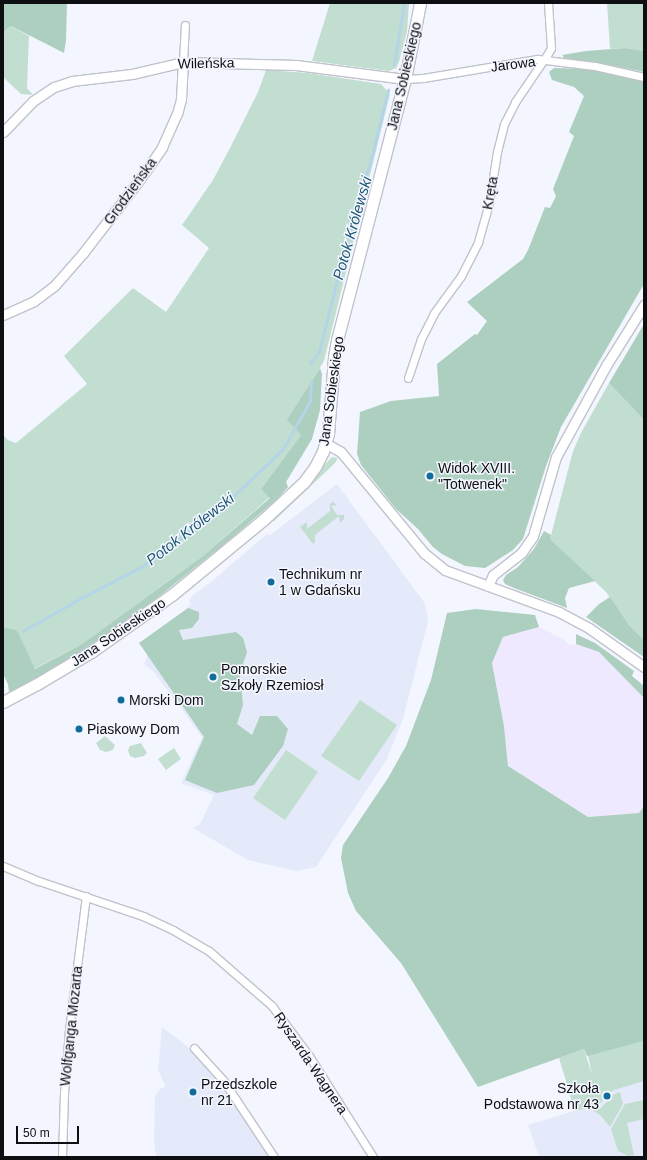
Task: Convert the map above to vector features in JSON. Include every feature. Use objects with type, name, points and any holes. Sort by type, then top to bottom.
[{"type":"main road","name":"Jana Sobieskiego","points":[[3,702],[91,652],[195,577],[258,524],[304,482],[318,463],[325,443],[336,344],[405,79],[420,3]]},
{"type":"street","name":"Kręta","points":[[408,378],[421,339],[434,313],[461,276],[478,242],[489,203],[500,138],[509,112],[551,48],[548,3]]},
{"type":"street","name":"Grodzieńska","points":[[3,315],[34,301],[55,285],[83,253],[140,179],[162,147],[177,114],[181,100],[185,25]]},
{"type":"street","name":"Jarowa","points":[[405,79],[423,78],[530,60],[544,60],[595,66],[644,77]]},
{"type":"street","name":"Wileńska","points":[[3,132],[33,101],[54,87],[72,81],[132,74],[183,62],[296,65],[405,79]]},
{"type":"street","points":[[488,586],[493,575],[522,552],[533,536],[556,456],[607,364],[644,305]]},
{"type":"street","points":[[325,443],[335,448],[344,456],[420,547],[435,563],[445,570],[573,620],[589,628],[644,666]]},
{"type":"street","name":"Ryszarda Wagnera","points":[[3,866],[40,881],[143,916],[173,930],[209,951],[272,1006],[300,1043],[373,1157]]},
{"type":"street","name":"Wolfganga Mozarta","points":[[62,1157],[64,1093],[69,1030],[86,896]]},
{"type":"street","points":[[194,1048],[220,1076],[274,1157]]},
{"type":"shaded area","name":"Pomorskie Szkoły Rzemiosł","points":[[337,484],[424,602],[428,621],[403,719],[387,759],[316,867],[296,871],[248,860],[193,828],[200,824],[214,795],[181,783],[202,737],[154,672],[144,664],[153,643],[191,604],[189,601],[192,596],[211,582],[268,533],[269,536]]},
{"type":"shaded area","points":[[539,627],[563,639],[569,645],[576,644],[599,652],[644,698],[644,806],[639,813],[588,817],[508,766],[504,725],[492,663],[503,637]]},
{"type":"shaded area","name":"Przedszkole nr 21","points":[[162,1027],[192,1050],[225,1087],[270,1157],[156,1157],[154,1140],[155,1096],[161,1088],[166,1087],[158,1070]]},
{"type":"shaded area","name":"Szkoła Podstawowa nr 43","points":[[644,1041],[644,1157],[539,1157],[528,1125],[574,1111],[566,1082],[593,1075],[588,1055]]},
{"type":"green space","points":[[3,3],[67,3],[66,41],[64,53],[11,26],[3,32]]},
{"type":"green space","points":[[330,3],[409,3],[407,32],[396,68],[389,71],[312,61]]},
{"type":"green space","points":[[607,3],[644,3],[644,51],[626,48],[610,49]]},
{"type":"green space","points":[[11,26],[29,36],[27,88],[33,95],[21,94],[3,77],[3,32]]},
{"type":"green space","points":[[626,48],[644,51],[644,72],[564,58],[562,55],[586,51]]},
{"type":"green space","points":[[554,68],[595,69],[644,82],[644,284],[561,427],[546,466],[523,539],[513,550],[485,568],[465,566],[442,554],[433,547],[418,529],[396,509],[361,465],[357,454],[360,412],[391,401],[439,396],[437,364],[475,334],[477,335],[487,321],[467,302],[523,259],[545,207],[550,208],[556,196],[553,189],[574,136],[569,132],[584,96],[574,87],[552,80],[549,72]]},
{"type":"green space","points":[[266,70],[308,73],[381,84],[390,94],[324,361],[288,420],[301,435],[261,489],[270,497],[203,556],[82,644],[34,669],[17,630],[3,627],[3,435],[8,440],[16,443],[87,384],[64,356],[133,288],[166,312],[209,248],[182,225],[213,180],[258,92]]},
{"type":"green space","points":[[644,324],[644,420],[609,383]]},
{"type":"green space","points":[[320,368],[322,374],[320,410],[312,439],[286,482],[288,487],[276,500],[228,541],[136,615],[44,675],[9,692],[8,684],[3,674],[3,627],[17,630],[35,669],[82,644],[203,556],[270,498],[261,489],[301,435],[287,420]]},
{"type":"green space","points":[[609,383],[644,420],[644,640],[629,625],[606,592],[550,539],[573,451],[582,431]]},
{"type":"green space","points":[[332,457],[338,458],[335,463],[273,522],[273,517]]},
{"type":"green space","points":[[333,502],[337,505],[331,506],[337,515],[344,515],[344,519],[340,523],[339,516],[315,535],[315,542],[313,544],[300,527],[307,522],[307,529],[330,511],[330,504]]},
{"type":"green space","points":[[544,531],[551,535],[550,539],[595,581],[569,588],[565,598],[567,608],[514,588],[505,584],[503,580],[506,575],[518,567],[534,549]]},
{"type":"green space","points":[[610,597],[629,625],[644,640],[644,657],[586,617],[599,604]]},
{"type":"green space","points":[[188,608],[199,612],[199,619],[192,628],[179,630],[183,640],[236,632],[243,638],[247,652],[240,673],[243,705],[237,724],[252,735],[260,716],[277,716],[288,729],[283,746],[254,785],[217,793],[185,780],[204,737],[139,643]]},
{"type":"green space","points":[[476,609],[535,615],[539,627],[503,637],[492,663],[504,726],[508,766],[588,817],[639,813],[644,806],[644,1041],[587,1056],[584,1049],[478,1087],[401,963],[356,911],[348,893],[341,858],[343,845],[388,778],[406,746],[431,680],[447,613]]},
{"type":"green space","points":[[576,634],[595,643],[634,671],[632,676],[644,686],[644,698],[599,652],[576,644]]},
{"type":"green space","points":[[360,700],[397,725],[359,781],[321,756]]},
{"type":"green space","points":[[105,736],[115,745],[113,750],[106,752],[100,750],[96,743]]},
{"type":"green space","points":[[141,743],[147,753],[144,756],[135,758],[130,756],[128,750],[130,746]]},
{"type":"green space","points":[[174,748],[181,759],[166,770],[158,759]]},
{"type":"green space","points":[[286,750],[318,772],[285,820],[253,798]]},
{"type":"green space","points":[[644,1041],[644,1081],[614,1090],[597,1106],[575,1111],[559,1058],[584,1049],[592,1075],[588,1055]]},
{"type":"green space","points":[[620,1092],[623,1104],[610,1127],[600,1115],[593,1111],[601,1108],[614,1094]]},
{"type":"green space","points":[[644,1100],[644,1119],[627,1123],[634,1155],[628,1156],[618,1151],[611,1129],[625,1104]]},
{"type":"waterway","name":"Potok Królewski","points":[[394,65],[404,3]]},
{"type":"waterway","name":"Potok Królewski","points":[[311,364],[319,352],[360,189],[370,164],[388,90]]},
{"type":"waterway","name":"Potok Królewski","points":[[23,631],[83,597],[143,566],[219,510],[283,449],[310,401],[311,382]]},
{"type":"place","name":"Widok XVIII. \"Totwenek\"","points":[[430,476]]},
{"type":"place","name":"Technikum nr 1 w Gdańsku","points":[[271,582]]},
{"type":"place","name":"Pomorskie Szkoły Rzemiosł","points":[[213,677]]},
{"type":"place","name":"Morski Dom","points":[[121,700]]},
{"type":"place","name":"Piaskowy Dom","points":[[79,729]]},
{"type":"place","name":"Przedszkole nr 21","points":[[193,1092]]},
{"type":"place","name":"Szkoła Podstawowa nr 43","points":[[607,1096]]}]
